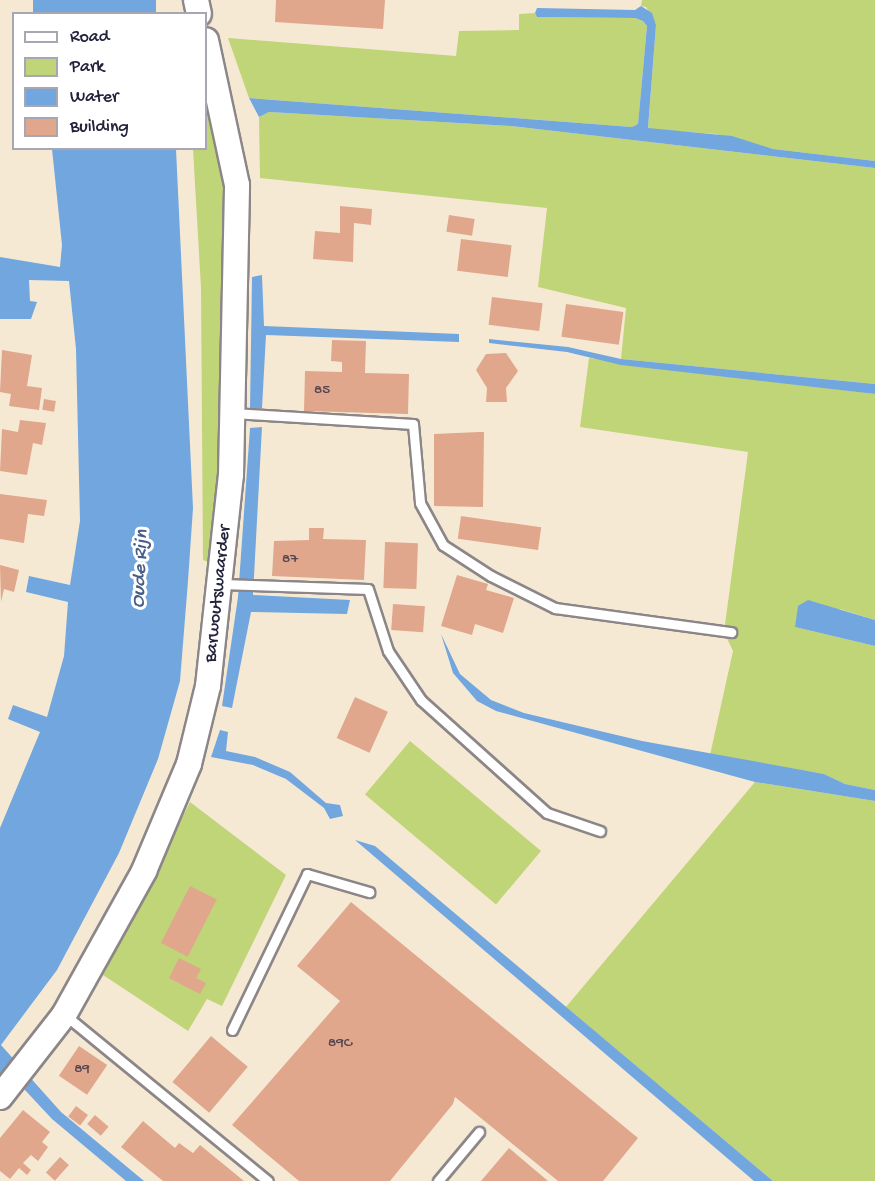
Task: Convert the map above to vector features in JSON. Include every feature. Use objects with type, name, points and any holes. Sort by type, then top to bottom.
[{"type":"street","name":"Barwoutswaarder","points":[[2,1094],[64,1015],[144,871],[189,764],[208,686],[228,584],[237,184],[207,45]]},
{"type":"lane","points":[[233,413],[413,424],[420,503],[443,545],[491,576],[555,608],[731,632]]},
{"type":"lane","points":[[228,584],[368,590],[388,651],[421,700],[547,813],[600,831]]},
{"type":"lane","points":[[232,1030],[307,874],[369,892]]},
{"type":"lane","points":[[64,1015],[268,1181]]},
{"type":"lane","points":[[438,1181],[478,1132]]},
{"type":"green space","points":[[642,0],[875,0],[875,161],[773,149],[716,134],[648,129],[656,25],[646,7],[641,6]]},
{"type":"green space","points":[[535,13],[537,17],[635,18],[643,21],[647,26],[638,124],[632,127],[249,98],[228,38],[456,56],[459,31],[519,30],[519,14]]},
{"type":"green space","points":[[207,99],[224,191],[228,246],[220,465],[211,563],[203,560],[201,288],[193,150],[207,150]]},
{"type":"green space","points":[[269,112],[511,126],[875,168],[875,384],[621,359],[626,308],[538,287],[547,208],[260,178],[259,117]]},
{"type":"green space","points":[[589,358],[875,394],[875,620],[840,609],[795,627],[875,646],[875,790],[845,784],[824,774],[710,755],[733,651],[724,632],[748,452],[580,427]]},
{"type":"green space","points":[[410,741],[541,851],[496,905],[365,795]]},
{"type":"green space","points":[[755,782],[875,801],[875,1181],[773,1181],[566,1007]]},
{"type":"green space","points":[[190,802],[286,875],[222,1006],[207,999],[188,1031],[103,975]]},
{"type":"water","points":[[33,0],[156,0],[156,12],[33,12]]},
{"type":"water","points":[[641,6],[652,13],[656,25],[648,128],[732,136],[773,149],[875,161],[875,168],[511,126],[269,112],[259,117],[249,98],[632,127],[638,124],[647,26],[643,21],[635,18],[537,17],[535,13],[537,8],[635,10]]},
{"type":"water","name":"Oude Rijn","points":[[52,150],[176,150],[193,508],[180,681],[158,759],[119,853],[57,970],[1,1045],[61,1112],[144,1181],[126,1181],[52,1119],[24,1089],[0,1077],[0,828],[40,732],[8,719],[13,705],[47,717],[64,656],[68,602],[26,592],[29,576],[70,585],[80,521],[76,349],[69,281],[29,280],[30,301],[37,302],[31,319],[0,319],[0,257],[60,267],[62,245]]},
{"type":"water","points":[[262,275],[264,326],[459,334],[459,342],[266,335],[262,408],[250,408],[252,277]]},
{"type":"water","points":[[489,339],[568,347],[621,359],[875,384],[875,394],[621,365],[567,352],[489,343]]},
{"type":"water","points":[[262,427],[253,595],[350,600],[347,614],[251,612],[232,708],[222,706],[238,597],[250,428]]},
{"type":"water","points":[[808,600],[875,620],[875,646],[795,627],[798,606]]},
{"type":"water","points":[[441,634],[460,674],[491,700],[524,713],[642,741],[824,774],[845,784],[875,790],[875,801],[755,782],[496,711],[477,701],[453,673]]},
{"type":"water","points":[[220,730],[228,732],[226,751],[255,757],[290,772],[326,803],[340,805],[343,816],[330,819],[324,808],[286,779],[253,765],[211,757]]},
{"type":"water","points":[[355,840],[375,846],[773,1181],[754,1181]]},
{"type":"building","points":[[276,0],[385,0],[383,29],[275,22]]},
{"type":"building","points":[[340,206],[372,209],[371,225],[354,223],[353,262],[313,259],[315,231],[340,233]]},
{"type":"building","points":[[449,215],[475,219],[472,236],[446,232]]},
{"type":"building","points":[[461,239],[512,245],[508,277],[457,271]]},
{"type":"building","points":[[492,297],[543,303],[539,331],[489,325]]},
{"type":"building","points":[[566,304],[623,312],[619,345],[561,337]]},
{"type":"building","points":[[332,340],[366,341],[365,373],[409,374],[408,414],[304,411],[305,371],[342,372],[342,362],[331,361]]},
{"type":"building","points":[[2,350],[32,355],[27,386],[42,388],[39,410],[9,406],[11,394],[0,392]]},
{"type":"building","points":[[506,353],[518,371],[506,388],[507,402],[486,402],[487,388],[476,370],[486,354]]},
{"type":"building","points":[[44,399],[56,401],[54,412],[42,410]]},
{"type":"building","points":[[20,420],[46,423],[42,445],[33,443],[27,475],[0,471],[2,429],[18,432]]},
{"type":"building","points":[[484,432],[483,507],[434,506],[434,434]]},
{"type":"building","points":[[0,494],[47,500],[44,516],[28,514],[24,543],[0,539]]},
{"type":"building","points":[[461,516],[541,527],[538,550],[458,539]]},
{"type":"building","points":[[309,528],[324,528],[323,539],[366,540],[364,580],[272,576],[274,541],[309,540]]},
{"type":"building","points":[[385,542],[418,543],[416,589],[383,588]]},
{"type":"building","points":[[0,565],[19,570],[14,592],[4,589],[1,602]]},
{"type":"building","points":[[457,575],[488,584],[486,590],[514,598],[503,633],[475,624],[472,635],[441,626]]},
{"type":"building","points":[[393,604],[425,606],[423,632],[391,630]]},
{"type":"building","points":[[355,697],[388,712],[370,753],[337,738]]},
{"type":"building","points":[[190,886],[217,900],[188,957],[161,943]]},
{"type":"building","points":[[351,902],[638,1138],[603,1181],[558,1181],[455,1097],[453,1104],[390,1181],[299,1181],[232,1125],[340,1001],[297,966]]},
{"type":"building","points":[[179,958],[201,969],[196,978],[206,983],[200,994],[169,978]]},
{"type":"building","points":[[211,1036],[248,1067],[209,1113],[172,1082]]},
{"type":"building","points":[[79,1046],[107,1065],[87,1095],[59,1076]]},
{"type":"building","points":[[76,1106],[88,1115],[80,1125],[68,1116]]},
{"type":"building","points":[[23,1110],[50,1132],[42,1142],[48,1147],[38,1161],[31,1155],[23,1163],[31,1170],[27,1175],[19,1168],[10,1179],[0,1171],[0,1138]]},
{"type":"building","points":[[95,1115],[109,1127],[101,1136],[87,1124]]},
{"type":"building","points":[[143,1121],[175,1148],[179,1143],[193,1153],[200,1145],[244,1181],[163,1181],[121,1147]]},
{"type":"building","points":[[509,1148],[548,1181],[481,1181]]},
{"type":"building","points":[[60,1157],[69,1165],[55,1181],[46,1173]]}]
